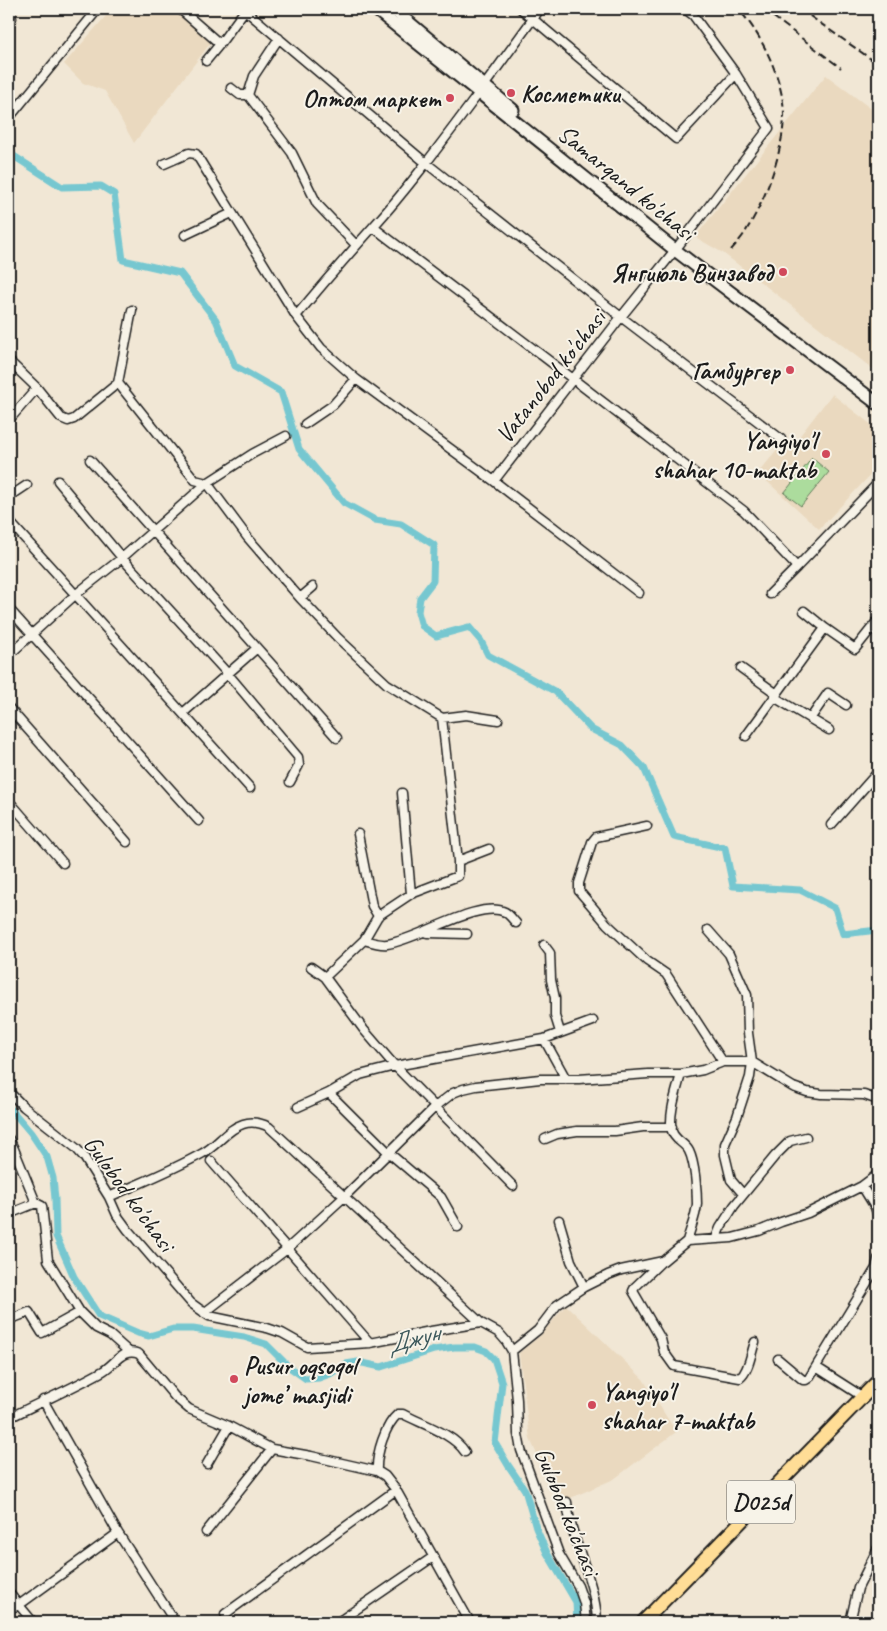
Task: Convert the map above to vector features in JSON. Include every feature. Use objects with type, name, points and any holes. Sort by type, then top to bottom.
[{"type":"main road","name":"Samarqand ko'chasi","points":[[375,9],[482,89],[677,247],[878,404]]},
{"type":"main road","name":"Samarqand ko'chasi","points":[[393,9],[482,89]]},
{"type":"main road","name":"Samarqand ko'chasi","points":[[677,247],[878,397]]},
{"type":"main road","name":"D025d","points":[[643,1622],[878,1382]]},
{"type":"street","points":[[9,118],[98,9]]},
{"type":"street","points":[[180,9],[220,44]]},
{"type":"street","points":[[521,9],[676,139],[736,74]]},
{"type":"street","points":[[296,316],[426,163],[540,9]]},
{"type":"street","name":"Vatanobod ko'chasi","points":[[494,481],[768,128],[736,74],[693,15],[685,9]]},
{"type":"street","points":[[206,61],[245,10],[426,163],[621,317],[781,439]]},
{"type":"street","points":[[248,95],[254,76],[279,38]]},
{"type":"street","points":[[231,88],[240,94],[248,95],[292,153],[317,204],[356,245]]},
{"type":"street","points":[[164,164],[189,153],[196,154],[296,316],[321,348],[356,379],[494,481],[639,594]]},
{"type":"street","points":[[185,235],[232,213]]},
{"type":"street","points":[[373,227],[574,378],[744,511],[798,567]]},
{"type":"street","points":[[9,361],[37,388],[61,418],[74,419],[118,383],[132,310]]},
{"type":"street","points":[[305,424],[332,405],[356,379]]},
{"type":"street","points":[[118,383],[195,480],[207,483],[248,538],[300,598],[338,638],[387,684],[442,718],[466,715],[498,720]]},
{"type":"street","points":[[9,420],[37,388]]},
{"type":"street","points":[[9,655],[75,595],[122,558],[207,483],[252,454],[286,436]]},
{"type":"street","points":[[90,460],[337,738]]},
{"type":"street","points":[[58,481],[122,558],[228,674],[298,757],[298,765],[290,782]]},
{"type":"street","points":[[770,594],[878,483]]},
{"type":"street","points":[[9,497],[27,485]]},
{"type":"street","points":[[9,521],[250,788]]},
{"type":"street","points":[[300,598],[313,587]]},
{"type":"street","points":[[9,609],[199,821]]},
{"type":"street","points":[[804,611],[855,649],[878,620]]},
{"type":"street","points":[[746,736],[825,628]]},
{"type":"street","points":[[183,713],[257,648]]},
{"type":"street","points":[[741,668],[775,695],[829,730]]},
{"type":"street","points":[[810,719],[828,692],[846,706]]},
{"type":"street","points":[[9,708],[127,842]]},
{"type":"street","points":[[325,977],[364,940],[378,916],[411,894],[458,876],[458,861],[442,718]]},
{"type":"street","points":[[831,825],[877,776]]},
{"type":"street","points":[[402,793],[411,894]]},
{"type":"street","points":[[9,801],[63,863]]},
{"type":"street","points":[[647,826],[596,837],[592,842],[579,883],[579,891],[608,924],[647,961],[666,974],[723,1062]]},
{"type":"street","points":[[358,834],[372,906],[378,916]]},
{"type":"street","points":[[458,861],[489,849]]},
{"type":"street","points":[[364,940],[386,945],[423,933],[472,912],[490,909],[506,912],[516,923]]},
{"type":"street","points":[[708,930],[729,954],[747,995],[748,1033],[752,1062],[750,1077],[737,1117],[725,1144],[728,1174],[743,1194]]},
{"type":"street","points":[[423,933],[468,934]]},
{"type":"street","points":[[544,945],[550,954],[555,1016],[560,1032]]},
{"type":"street","points":[[311,967],[325,977],[364,1030],[395,1066],[513,1186]]},
{"type":"street","points":[[298,1107],[330,1093],[360,1076],[395,1066],[544,1039],[593,1021]]},
{"type":"street","points":[[544,1039],[566,1079]]},
{"type":"street","points":[[204,1314],[287,1249],[344,1197],[435,1107],[453,1093],[476,1086],[540,1079],[681,1074],[703,1070],[723,1062],[752,1062],[807,1092],[821,1094],[864,1094],[878,1100]]},
{"type":"street","points":[[681,1074],[674,1104],[672,1127],[674,1136],[685,1145],[690,1153],[697,1205],[687,1241]]},
{"type":"street","name":"Gulobod ko'chasi","points":[[9,1092],[24,1107],[76,1148],[84,1157],[109,1197],[117,1215],[128,1230],[191,1303],[204,1314],[267,1328],[282,1333],[307,1347],[370,1343],[481,1323]]},
{"type":"street","points":[[330,1093],[388,1152],[441,1197],[458,1228]]},
{"type":"street","points":[[109,1197],[204,1153],[235,1128],[243,1124],[258,1123],[269,1127],[481,1323],[499,1334],[512,1351],[538,1330],[557,1305],[584,1287],[621,1270],[663,1261]]},
{"type":"street","points":[[545,1139],[557,1134],[577,1131],[615,1131],[644,1127],[672,1127]]},
{"type":"street","points":[[716,1238],[720,1228],[743,1194],[786,1144],[794,1139],[806,1137]]},
{"type":"street","points":[[9,1139],[36,1203],[42,1206],[44,1212],[48,1260],[80,1312],[96,1328],[110,1335],[129,1352]]},
{"type":"street","points":[[211,1161],[370,1343]]},
{"type":"street","points":[[754,1342],[743,1376],[740,1378],[674,1366],[664,1352],[661,1339],[633,1291],[663,1261],[687,1241],[732,1238],[759,1232],[808,1213],[862,1186],[878,1174]]},
{"type":"street","points":[[862,1186],[875,1207],[878,1216]]},
{"type":"street","points":[[9,1214],[36,1203]]},
{"type":"street","points":[[559,1220],[571,1261],[584,1287]]},
{"type":"street","points":[[778,1359],[805,1380],[810,1378],[876,1268],[878,1259]]},
{"type":"street","points":[[9,1320],[29,1312],[42,1332],[80,1312]]},
{"type":"street","name":"Gulobod ko'chasi","points":[[512,1351],[519,1442],[559,1554],[578,1586],[584,1603],[586,1622]]},
{"type":"street","points":[[9,1418],[105,1370],[123,1354],[129,1352],[139,1354],[175,1397],[189,1409],[229,1426],[272,1449],[377,1471],[386,1476],[396,1490],[470,1622]]},
{"type":"street","points":[[816,1367],[863,1397]]},
{"type":"street","points":[[43,1400],[118,1533],[175,1622]]},
{"type":"street","points":[[377,1471],[380,1447],[394,1418],[398,1414],[403,1414],[454,1440],[465,1452]]},
{"type":"street","points":[[207,1464],[229,1426]]},
{"type":"street","points":[[206,1532],[272,1449]]},
{"type":"street","points":[[225,1614],[396,1490]]},
{"type":"street","points":[[567,1502],[568,1512],[597,1607],[597,1622]]},
{"type":"street","points":[[9,1609],[19,1605],[118,1533]]},
{"type":"street","points":[[850,1622],[858,1588],[878,1548]]},
{"type":"street","points":[[338,1622],[433,1557]]},
{"type":"street","points":[[9,1593],[33,1622]]},
{"type":"shaded area","points":[[112,9],[176,9],[212,41],[134,143],[105,91],[83,83],[64,64]]},
{"type":"shaded area","points":[[826,75],[878,114],[878,373],[723,253],[695,237]]},
{"type":"shaded area","name":"Yangiyo'l shahar 10-maktab","points":[[832,394],[878,430],[878,467],[819,529],[758,473],[785,441],[795,442]]},
{"type":"shaded area","name":"Yangiyo'l shahar 7-maktab","points":[[566,1305],[643,1379],[676,1432],[614,1479],[559,1503],[530,1439],[519,1353],[541,1335]]},
{"type":"green space","points":[[812,458],[829,472],[801,506],[784,493]]},
{"type":"waterway","points":[[9,153],[62,187],[101,186],[114,194],[123,260],[180,273],[216,320],[235,366],[281,392],[299,449],[344,503],[375,520],[401,524],[434,545],[433,581],[420,598],[418,612],[422,626],[436,636],[469,627],[481,641],[488,655],[556,692],[591,729],[622,745],[644,768],[674,837],[725,848],[733,886],[800,890],[835,908],[843,934],[878,930]]},
{"type":"waterway","name":"Джун","points":[[9,1107],[31,1133],[47,1157],[53,1178],[56,1236],[74,1277],[99,1316],[149,1336],[173,1329],[193,1329],[244,1337],[266,1344],[289,1367],[306,1379],[319,1378],[330,1374],[346,1364],[358,1362],[381,1367],[434,1350],[454,1347],[475,1347],[486,1351],[494,1359],[502,1383],[495,1443],[525,1490],[536,1528],[547,1553],[576,1602],[577,1622]]},
{"type":"railway","points":[[731,250],[745,232],[767,190],[777,160],[784,116],[780,88],[770,59],[755,31],[738,9]]},
{"type":"railway","points":[[763,9],[841,68]]},
{"type":"railway","points":[[800,9],[878,64]]},
{"type":"place","name":"Косметики","points":[[511,93]]},
{"type":"place","name":"Оптом маркет","points":[[450,98]]},
{"type":"place","name":"Янгиюль Винзавод","points":[[783,272]]},
{"type":"place","name":"Гамбургер","points":[[790,370]]},
{"type":"place","name":"Yangiyo'l shahar 10-maktab","points":[[826,454]]},
{"type":"place","name":"Pusur oqsoqol jome’ masjidi","points":[[234,1379]]},
{"type":"place","name":"Yangiyo'l shahar 7-maktab","points":[[592,1405]]}]
